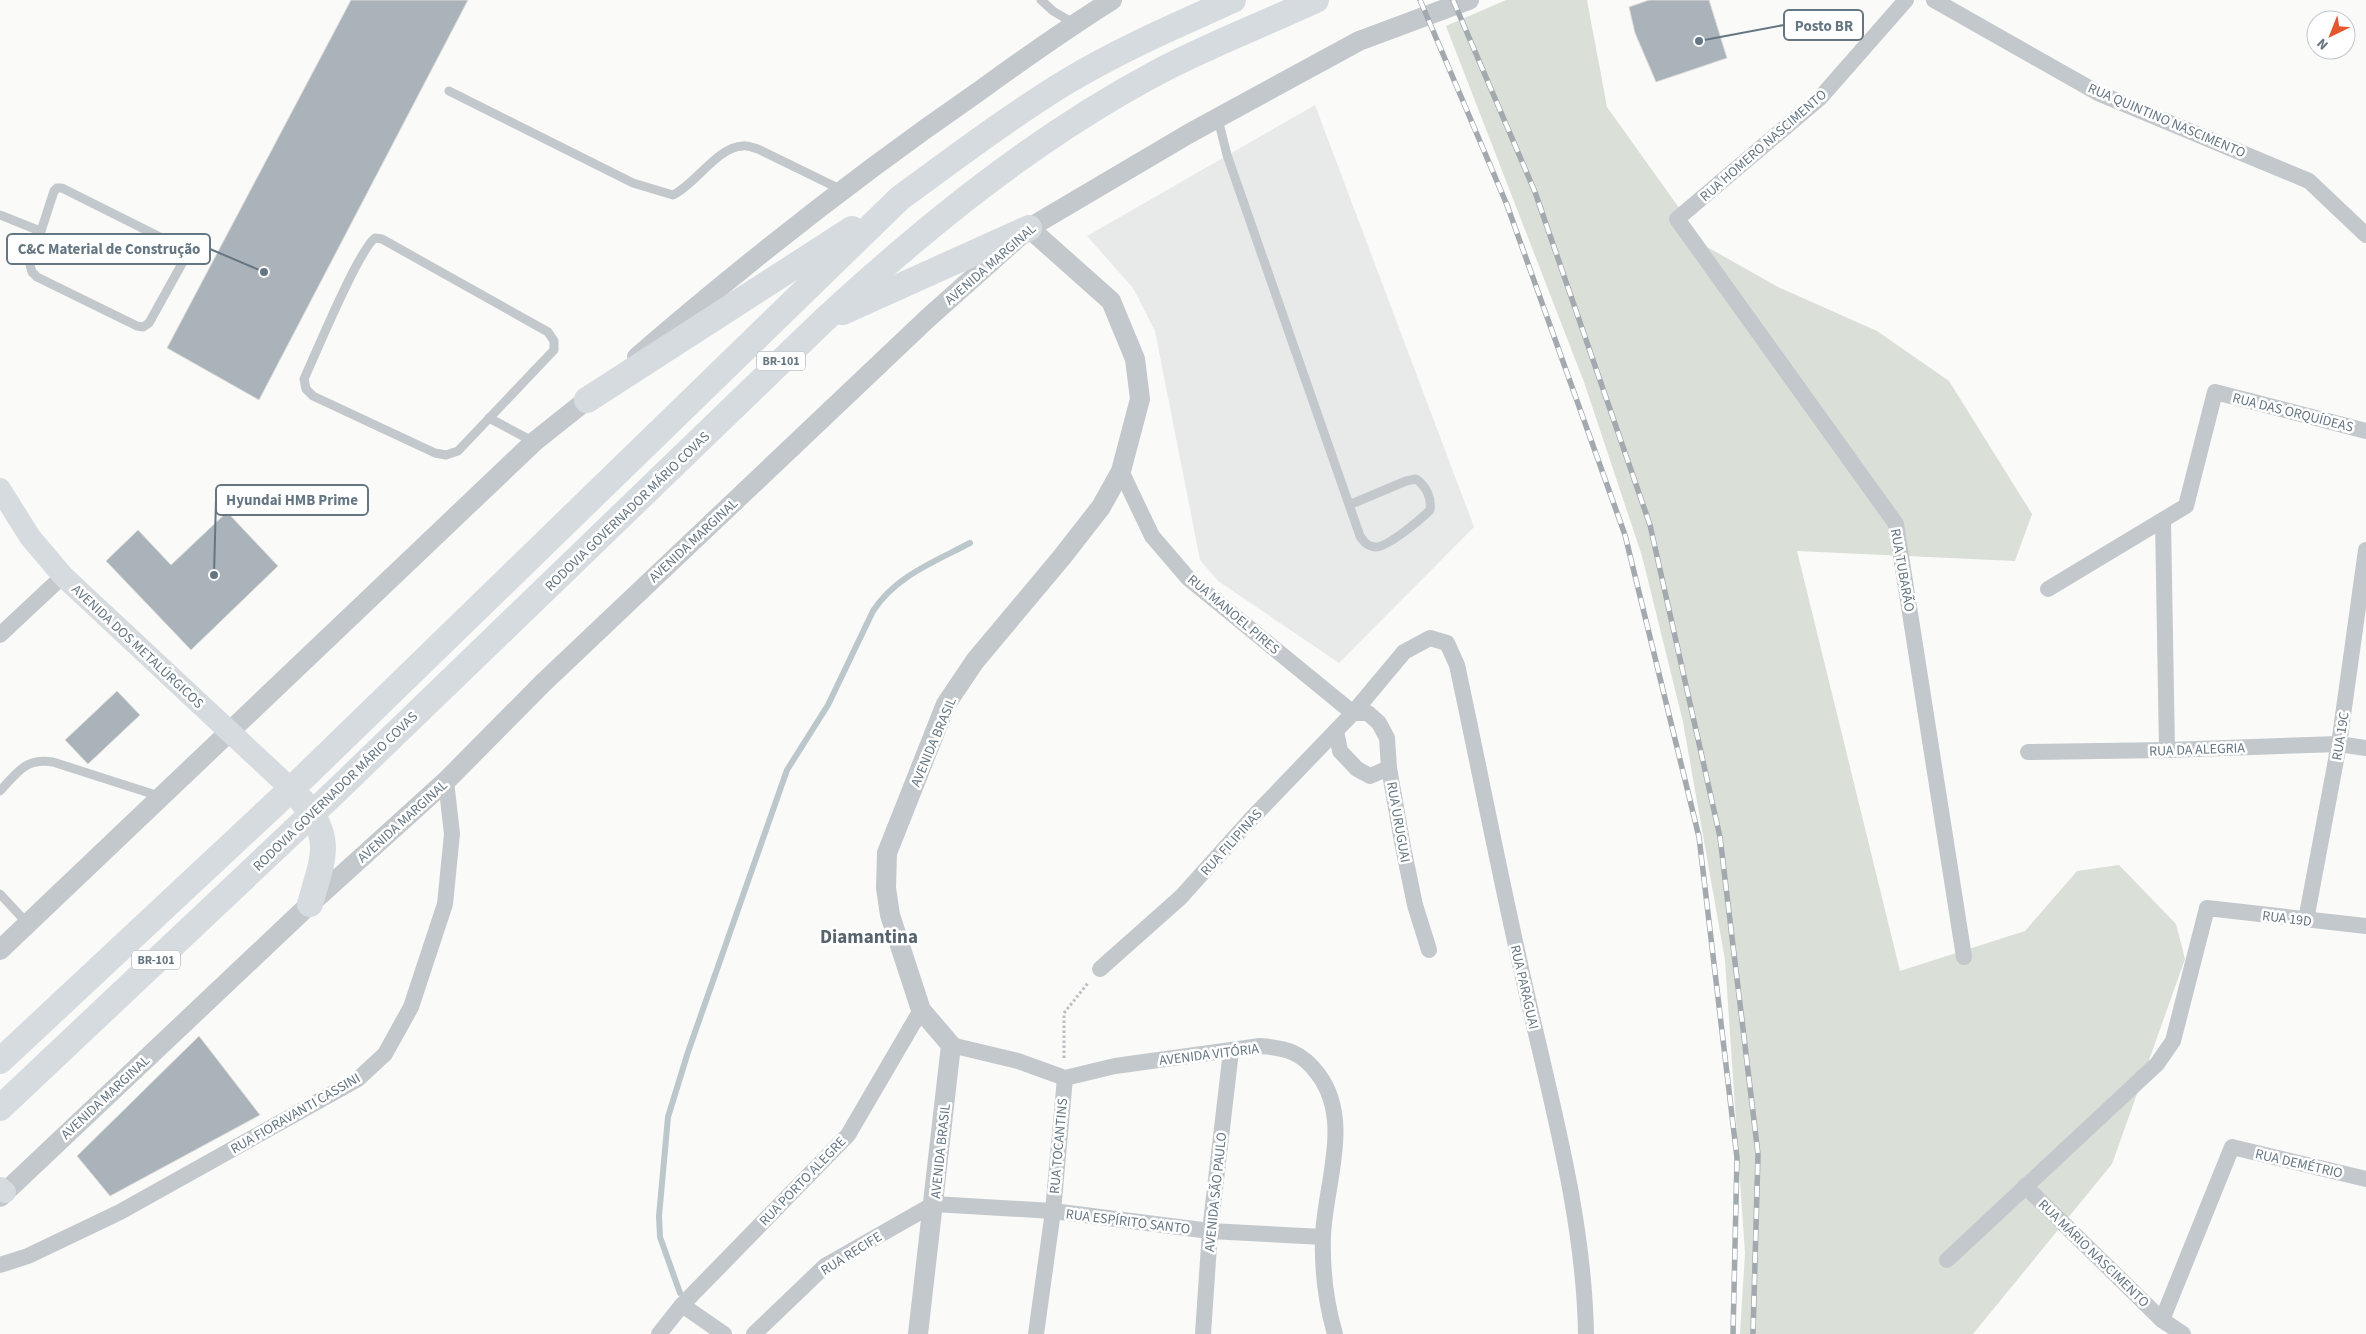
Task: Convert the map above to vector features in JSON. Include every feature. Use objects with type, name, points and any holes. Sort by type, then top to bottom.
[{"type":"main road","name":"BR-101","points":[[0,1061],[292,789],[900,198],[987,135],[1066,82],[1144,40],[1233,0]]},
{"type":"main road","name":"RODOVIA GOVERNADOR MÁRIO COVAS","points":[[0,1108],[312,813],[893,256],[960,202],[1067,125],[1159,72],[1316,0]]},
{"type":"main road","points":[[586,400],[900,198]]},
{"type":"main road","points":[[822,322],[1029,228]]},
{"type":"main road","name":"AVENIDA DOS METALÚRGICOS","points":[[0,489],[30,537],[63,576],[292,789]]},
{"type":"main road","points":[[292,789],[312,813],[324,837],[323,858],[310,904]]},
{"type":"street","points":[[0,950],[534,442],[586,400],[722,283],[842,190],[1075,24],[1112,0]]},
{"type":"street","name":"AVENIDA MARGINAL","points":[[2,1192],[310,904],[446,781],[543,683],[928,318],[1029,228],[1218,119],[1359,41],[1469,0]]},
{"type":"street","name":"RUA HOMERO NASCIMENTO","points":[[1677,219],[1820,98],[1906,0]]},
{"type":"street","name":"RUA QUINTINO NASCIMENTO","points":[[1934,0],[2098,93],[2309,181],[2366,235]]},
{"type":"street","name":"RUA TUBARÃO","points":[[1677,219],[1896,524],[1964,956]]},
{"type":"street","name":"AVENIDA BRASIL","points":[[918,1334],[951,1045],[921,1010],[890,915],[886,888],[887,853],[946,704],[975,661],[1101,507],[1121,472],[1140,399],[1135,359],[1111,301],[1029,228]]},
{"type":"street","name":"RUA DAS ORQUÍDEAS","points":[[2048,590],[2186,506],[2215,392],[2366,431]]},
{"type":"street","name":"RUA MANOEL PIRES","points":[[1121,472],[1152,536],[1188,578],[1353,712]]},
{"type":"street","points":[[2163,520],[2167,750]]},
{"type":"street","name":"RUA 19C","points":[[2306,920],[2339,744],[2366,550]]},
{"type":"street","points":[[0,635],[63,576]]},
{"type":"street","name":"RUA FILIPINAS","points":[[1100,969],[1181,897],[1251,819],[1336,731],[1404,652],[1430,638],[1447,643]]},
{"type":"street","name":"RUA PARAGUAI","points":[[1447,643],[1458,665],[1519,961],[1571,1188],[1586,1289],[1586,1334]]},
{"type":"street","name":"RUA URUGUAI","points":[[1353,712],[1368,713],[1378,723],[1387,738],[1390,768],[1415,904],[1429,950]]},
{"type":"street","points":[[1336,731],[1340,751],[1356,769],[1370,776],[1390,768]]},
{"type":"street","name":"RUA DA ALEGRIA","points":[[2028,752],[2167,750],[2339,744],[2366,748]]},
{"type":"street","name":"RUA FIORAVANTI CASSINI","points":[[0,1265],[28,1256],[120,1212],[358,1079],[385,1054],[411,1007],[444,904],[452,834],[446,781]]},
{"type":"street","name":"RUA 19D","points":[[2026,1186],[2157,1064],[2173,1041],[2207,908],[2366,926]]},
{"type":"street","name":"RUA PORTO ALEGRE","points":[[659,1334],[682,1305],[848,1134],[921,1010]]},
{"type":"street","points":[[951,1045],[1018,1061],[1064,1078]]},
{"type":"street","name":"AVENIDA VITÓRIA","points":[[1064,1078],[1115,1066],[1260,1046],[1282,1047],[1297,1054],[1314,1068],[1328,1087],[1335,1117],[1335,1135],[1323,1237],[1328,1310],[1334,1334]]},
{"type":"street","name":"AVENIDA SÃO PAULO","points":[[1203,1334],[1210,1231],[1231,1051]]},
{"type":"street","name":"RUA TOCANTINS","points":[[1036,1334],[1052,1211],[1064,1078]]},
{"type":"street","name":"RUA MÁRIO NASCIMENTO","points":[[2162,1320],[2232,1147]]},
{"type":"street","name":"RUA DEMÉTRIO","points":[[2232,1147],[2366,1179]]},
{"type":"street","points":[[1947,1260],[2026,1186]]},
{"type":"street","name":"RUA MÁRIO NASCIMENTO","points":[[2026,1186],[2162,1320],[2183,1334]]},
{"type":"street","name":"RUA ESPÍRITO SANTO","points":[[934,1204],[1052,1211],[1210,1231],[1323,1237]]},
{"type":"street","name":"RUA RECIFE","points":[[754,1334],[825,1266],[934,1204]]},
{"type":"street","points":[[682,1305],[724,1334]]},
{"type":"lane","points":[[1041,0],[1053,11],[1075,24]]},
{"type":"lane","points":[[449,91],[633,183],[673,195],[684,190],[726,150],[743,146],[758,149],[842,190]]},
{"type":"lane","points":[[1218,119],[1228,155],[1349,505],[1360,536],[1366,545],[1377,547],[1387,543],[1423,517],[1430,510],[1431,502],[1423,484],[1416,479],[1406,481],[1349,505]]},
{"type":"lane","points":[[57,188],[62,188],[176,244],[183,252],[184,260],[149,322],[143,326],[137,326],[37,277],[32,272],[30,265],[40,231],[54,191],[57,188]]},
{"type":"lane","points":[[0,214],[40,231]]},
{"type":"lane","points":[[376,238],[382,239],[548,332],[554,341],[554,350],[489,418],[458,452],[446,455],[435,453],[313,396],[306,389],[304,379],[312,361],[370,243],[376,238]]},
{"type":"lane","points":[[489,418],[534,442]]},
{"type":"lane","points":[[0,791],[25,765],[38,760],[53,762],[162,797]]},
{"type":"lane","points":[[0,894],[28,924]]},
{"type":"path","points":[[1064,1078],[1064,1013],[1100,969]]},
{"type":"shaded area","points":[[1506,0],[1587,0],[1607,107],[1707,247],[1778,287],[1877,331],[1949,381],[2032,514],[2015,561],[1797,551],[1900,971],[2025,931],[2077,871],[2119,865],[2176,924],[2185,959],[2112,1164],[1973,1334],[1740,1334],[1745,1253],[1725,960],[1683,722],[1642,556],[1584,382],[1446,26]]},
{"type":"shaded area","points":[[1315,105],[1474,527],[1339,663],[1218,581],[1200,560],[1155,331],[1133,288],[1087,236]]},
{"type":"building","points":[[351,0],[468,0],[259,400],[167,348]]},
{"type":"building","points":[[1649,0],[1709,0],[1727,58],[1656,82],[1635,33],[1629,7]]},
{"type":"building","points":[[227,512],[278,566],[191,650],[106,561],[138,530],[171,565]]},
{"type":"building","points":[[117,691],[140,715],[88,764],[65,740]]},
{"type":"building","points":[[199,1036],[260,1115],[110,1196],[77,1156]]},
{"type":"waterway","points":[[680,1293],[660,1237],[659,1216],[668,1117],[688,1052],[787,770],[828,705],[873,611],[882,599],[904,579],[970,543]]},
{"type":"railway","points":[[1420,0],[1507,205],[1625,535],[1699,837],[1737,1158],[1733,1334]]},
{"type":"railway","points":[[1453,0],[1535,192],[1650,525],[1720,837],[1758,1154],[1753,1334]]},
{"type":"place","name":"Posto BR","points":[[1699,41]]},
{"type":"place","name":"C&C Material de Construção","points":[[264,272]]},
{"type":"place","name":"Hyundai HMB Prime","points":[[214,575]]},
{"type":"district","name":"Diamantina","points":[[869,936]]}]
